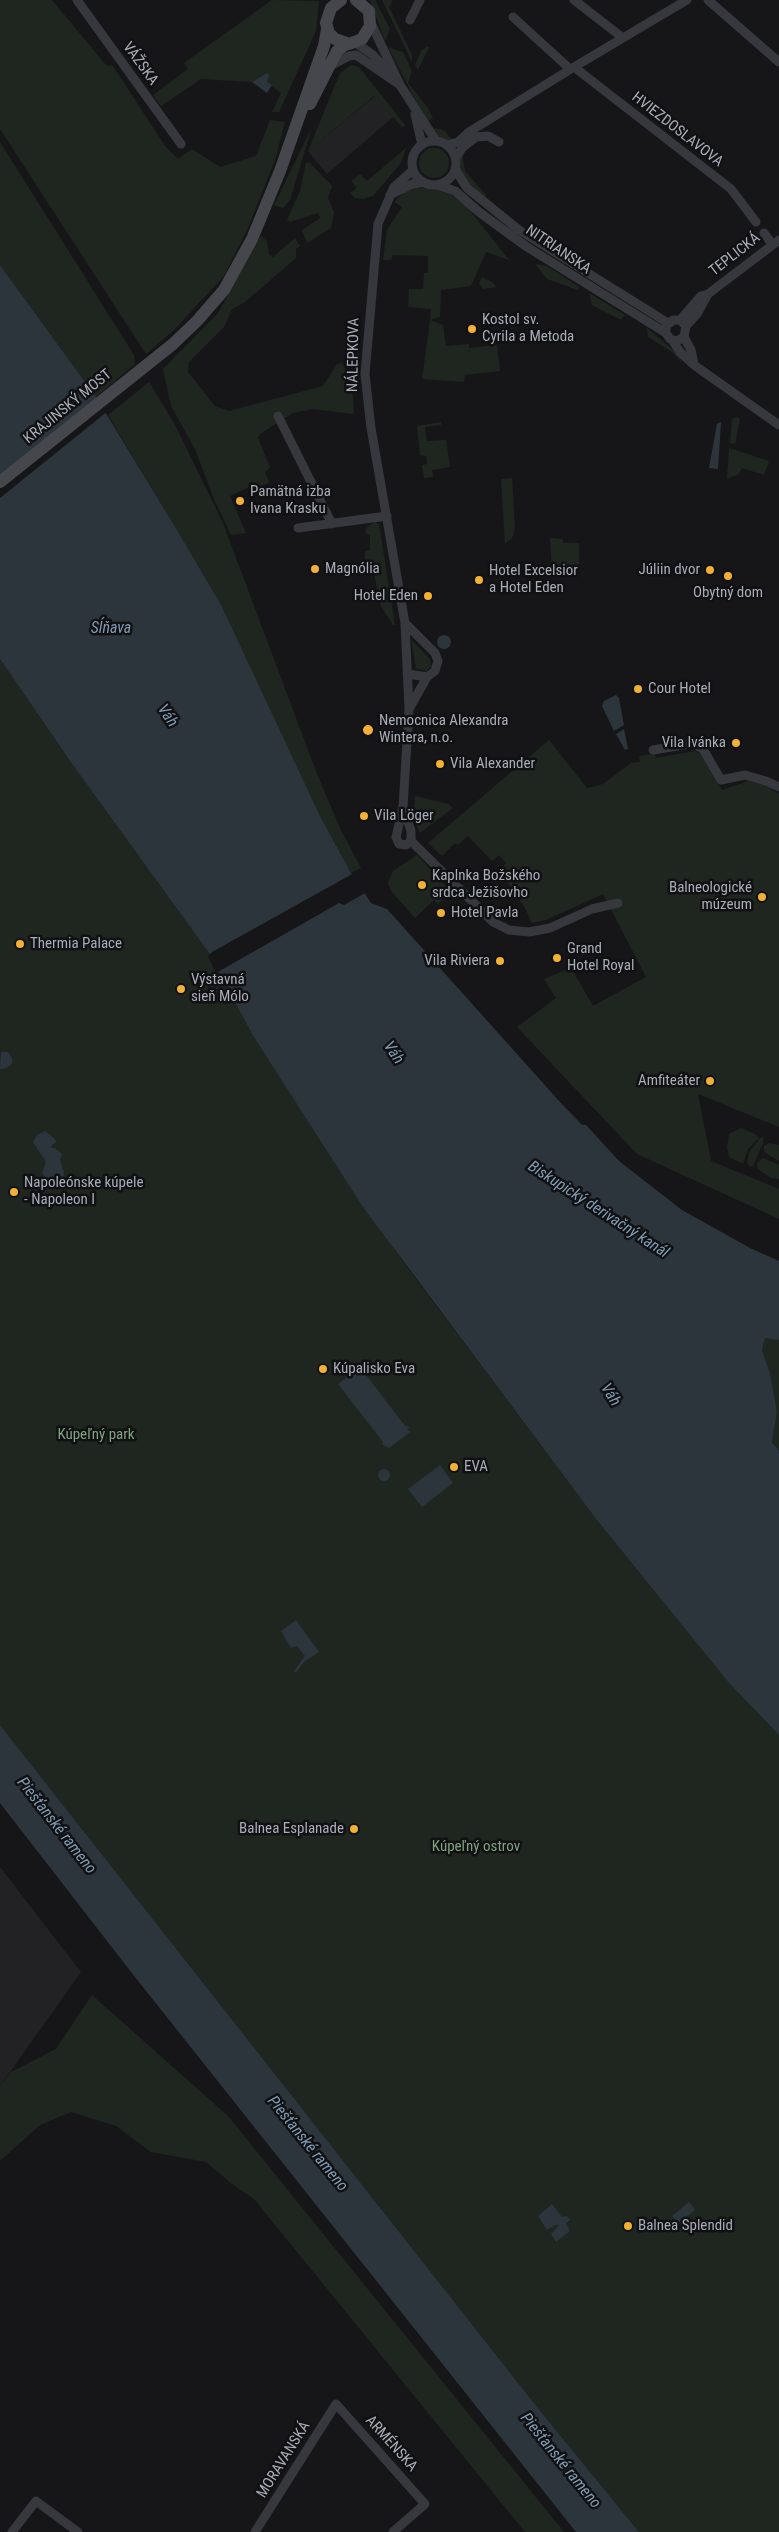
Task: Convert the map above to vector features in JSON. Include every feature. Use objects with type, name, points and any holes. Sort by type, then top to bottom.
[{"type":"main road","points":[[290,147],[305,95],[324,46],[328,29],[327,6],[341,0]]},
{"type":"main road","points":[[290,147],[327,67],[337,51],[365,36],[371,23],[369,11],[361,2]]},
{"type":"main road","points":[[328,29],[335,39],[351,43]]},
{"type":"main road","name":"KRAJINSKÝ MOST","points":[[0,482],[198,321],[231,278],[252,239],[290,147]]},
{"type":"street","name":"VÁŽSKA","points":[[77,0],[181,144]]},
{"type":"street","points":[[410,20],[420,0]]},
{"type":"street","points":[[574,0],[623,38]]},
{"type":"street","points":[[371,23],[400,85],[415,111],[436,141],[447,145],[458,142],[572,68],[687,0]]},
{"type":"street","points":[[708,0],[779,62]]},
{"type":"street","name":"HVIEZDOSLAVOVA","points":[[513,17],[572,68],[731,188],[756,222]]},
{"type":"street","points":[[351,43],[373,55],[400,85]]},
{"type":"street","points":[[327,67],[349,56],[356,55],[400,85]]},
{"type":"street","points":[[415,111],[422,145]]},
{"type":"street","points":[[438,185],[451,178],[456,169],[456,158],[462,148],[476,137],[488,136],[499,142],[492,133],[477,128]]},
{"type":"street","points":[[390,196],[412,184],[423,182],[413,170],[413,156],[422,145],[436,141]]},
{"type":"street","points":[[447,145],[456,158]]},
{"type":"street","name":"NITRIANSKA","points":[[456,169],[467,188],[518,230],[668,323]]},
{"type":"street","name":"NÁLEPKOVA","points":[[411,841],[403,845],[397,842],[403,807],[409,709],[405,628],[371,428],[365,384],[365,366],[378,224],[398,182],[413,170]]},
{"type":"street","name":"NITRIANSKA","points":[[423,182],[455,191],[527,248],[666,333],[680,352],[694,365],[779,425]]},
{"type":"street","points":[[764,233],[775,242]]},
{"type":"street","name":"TEPLICKÁ","points":[[683,323],[697,314],[708,294],[775,242]]},
{"type":"street","points":[[666,333],[668,323],[673,320],[683,323],[684,337],[691,350],[694,365]]},
{"type":"street","points":[[673,341],[684,337]]},
{"type":"street","points":[[278,416],[332,524]]},
{"type":"street","points":[[298,528],[387,516]]},
{"type":"street","points":[[405,628],[437,656],[437,666],[427,677],[409,709]]},
{"type":"street","points":[[408,674],[427,677]]},
{"type":"street","points":[[653,750],[689,744],[696,745],[703,749],[721,780],[745,775],[779,787]]},
{"type":"street","points":[[403,807],[411,831],[411,841],[493,922],[509,930],[529,932],[550,928],[592,909],[618,903]]},
{"type":"street","name":"ARMÉNSKA","points":[[336,2404],[425,2504],[393,2532]]},
{"type":"street","name":"MORAVANSKÁ","points":[[255,2532],[336,2404]]},
{"type":"street","points":[[12,2532],[36,2501],[78,2532]]},
{"type":"shaded area","points":[[375,96],[393,117],[327,174],[308,151]]},
{"type":"shaded area","points":[[0,1867],[81,1972],[0,2086]]},
{"type":"green space","points":[[0,0],[52,0],[106,65],[113,66],[165,146],[178,159],[192,149],[220,167],[256,156],[270,120],[285,122],[275,160],[247,230],[224,276],[173,331],[146,354],[0,129]]},
{"type":"green space","points":[[272,0],[319,1],[316,31],[279,112],[272,112],[281,93],[267,82],[267,73],[252,82],[201,79],[161,106],[153,95],[188,69],[184,63]]},
{"type":"green space","points":[[370,0],[375,0],[390,29],[385,41]]},
{"type":"green space","points":[[382,0],[393,0],[389,7],[412,55],[412,62]]},
{"type":"green space","points":[[428,46],[429,48],[418,70],[415,65],[421,51]]},
{"type":"green space","points":[[388,47],[403,52],[412,71],[408,83],[428,108],[433,118],[427,122]]},
{"type":"green space","points":[[351,65],[359,67],[405,125],[403,128],[374,96],[308,151],[340,73]]},
{"type":"green space","points":[[312,127],[290,200],[283,208],[274,205]]},
{"type":"green space","points":[[435,128],[445,131],[452,140],[446,141],[438,138],[432,130]]},
{"type":"green space","points":[[0,142],[134,355],[135,364],[96,397],[0,265]]},
{"type":"green space","points":[[406,148],[401,163],[373,196],[363,199],[355,198],[350,193],[357,188],[351,181],[360,174],[367,181]]},
{"type":"green space","points":[[434,148],[445,152],[449,163],[445,174],[434,178],[423,174],[419,163],[423,152]]},
{"type":"green space","points":[[462,153],[465,171],[486,195],[485,199],[466,183],[458,164]]},
{"type":"green space","points":[[309,162],[332,186],[328,198],[334,212],[331,228],[307,243],[302,230],[320,218],[318,213],[290,222],[287,220],[300,191],[306,163]]},
{"type":"green space","points":[[419,187],[445,190],[468,208],[509,260],[486,252],[471,286],[441,290],[440,317],[430,320],[431,309],[408,307],[409,289],[423,289],[424,273],[428,273],[428,256],[393,255],[391,260],[383,260],[387,230],[402,207],[394,202],[409,188]]},
{"type":"green space","points":[[261,236],[267,241],[269,254],[273,257],[295,238],[300,246],[296,249],[296,258],[245,302],[232,309],[224,327],[189,362],[188,372],[215,406],[229,411],[323,386],[337,364],[342,363],[352,382],[354,414],[313,409],[293,413],[260,434],[258,438],[270,467],[265,472],[269,482],[252,491],[249,487],[230,496],[246,533],[231,535],[214,499],[195,449],[171,406],[163,369],[218,313]]},
{"type":"green space","points":[[535,264],[547,266],[579,287],[578,290],[547,279]]},
{"type":"green space","points":[[482,277],[493,283],[496,287],[483,289],[479,283]]},
{"type":"green space","points":[[589,293],[625,315],[621,320],[592,305]]},
{"type":"green space","points":[[430,320],[443,325],[446,346],[469,344],[469,348],[497,345],[500,371],[465,375],[464,382],[422,379]]},
{"type":"green space","points":[[647,328],[679,355],[682,363],[672,352],[648,337]]},
{"type":"green space","points":[[149,382],[174,423],[223,523],[317,774],[340,828],[361,868],[351,873],[319,814],[174,525],[108,415]]},
{"type":"green space","points":[[737,417],[740,419],[735,444],[730,443],[732,419]]},
{"type":"green space","points":[[441,422],[441,425],[425,427],[427,441],[446,440],[450,467],[432,470],[433,477],[424,478],[422,465],[427,464],[426,456],[420,455],[417,426]]},
{"type":"green space","points":[[729,448],[769,461],[764,475],[742,468],[739,474],[727,479]]},
{"type":"green space","points":[[512,478],[515,530],[512,538],[505,544],[501,479]]},
{"type":"green space","points":[[375,522],[379,524],[395,625],[393,625],[381,606],[373,568],[365,563],[365,551],[370,550],[370,536],[365,532],[367,527]]},
{"type":"green space","points":[[550,538],[563,539],[563,543],[579,543],[579,569],[552,569]]},
{"type":"green space","points":[[411,639],[430,659],[431,666],[426,671],[416,668]]},
{"type":"green space","name":"Kúpeľný ostrov","points":[[0,659],[70,761],[209,953],[252,1034],[401,1259],[596,1519],[729,1683],[779,1735],[779,2532],[639,2532],[537,2407],[0,1725]]},
{"type":"green space","points":[[549,740],[587,788],[603,784],[631,763],[640,762],[639,756],[655,754],[656,758],[695,751],[702,754],[722,790],[748,781],[764,784],[779,794],[779,1127],[698,1094],[711,1161],[779,1189],[779,1219],[637,1154],[517,1027],[556,998],[544,979],[571,968],[593,1006],[646,977],[603,894],[546,920],[532,923],[525,908],[503,876],[508,871],[503,866],[506,863],[499,855],[492,861],[468,836],[458,845],[455,843],[442,856],[428,843]]},
{"type":"green space","points":[[415,796],[448,804],[453,808],[420,833],[414,820]]},
{"type":"green space","points":[[417,855],[451,892],[438,904],[434,900],[415,918],[391,891],[388,883],[393,871]]},
{"type":"green space","points":[[741,1128],[755,1134],[759,1138],[748,1149],[743,1164],[729,1157],[727,1147],[729,1134]]},
{"type":"green space","points":[[763,1137],[763,1143],[753,1166],[750,1167],[747,1163],[749,1152],[760,1138]]},
{"type":"green space","points":[[769,1143],[779,1145],[779,1161],[764,1152],[764,1146]]},
{"type":"green space","points":[[763,1158],[779,1165],[779,1179],[771,1178],[758,1169],[757,1163]]},
{"type":"green space","points":[[770,1337],[779,1340],[779,1451],[772,1442],[777,1412],[770,1373],[762,1350],[765,1338]]},
{"type":"green space","points":[[92,1995],[228,2116],[564,2532],[525,2532],[254,2199],[232,2184],[206,2162],[151,2152],[116,2126],[71,2112],[40,2125],[0,2161],[0,2086],[11,2072],[56,2049]]},
{"type":"water","points":[[267,73],[269,75],[267,82],[272,85],[267,93],[252,82]]},
{"type":"water","points":[[0,265],[96,397],[221,605],[319,814],[351,873],[371,903],[387,909],[560,1102],[582,1125],[586,1125],[619,1161],[682,1210],[750,1248],[779,1261],[779,1340],[765,1338],[762,1350],[770,1373],[777,1412],[772,1442],[779,1451],[779,1735],[729,1683],[596,1519],[363,1207],[252,1034],[209,953],[70,761],[0,659]]},
{"type":"water","points":[[721,422],[718,469],[709,468],[717,424]]},
{"type":"water","points":[[441,635],[447,635],[451,642],[447,649],[441,649],[437,645],[437,639]]},
{"type":"water","points":[[616,695],[619,698],[624,725],[614,731],[602,706],[604,701]]},
{"type":"water","points":[[624,729],[628,749],[625,750],[616,734]]},
{"type":"water","points":[[1,1052],[8,1052],[12,1058],[12,1064],[0,1069]]},
{"type":"water","points":[[45,1131],[55,1139],[56,1142],[51,1146],[52,1148],[55,1148],[62,1154],[60,1160],[64,1173],[63,1178],[55,1180],[45,1177],[42,1173],[46,1162],[33,1142],[37,1135]]},
{"type":"water","points":[[360,1367],[405,1426],[410,1427],[407,1429],[410,1432],[389,1448],[382,1444],[383,1442],[338,1384]]},
{"type":"water","points":[[440,1465],[453,1483],[422,1507],[408,1489]]},
{"type":"water","points":[[386,1469],[389,1470],[389,1480],[382,1481],[379,1480],[378,1473],[379,1470]]},
{"type":"water","points":[[296,1620],[319,1652],[304,1662],[296,1673],[294,1671],[305,1656],[297,1646],[291,1648],[281,1631]]},
{"type":"water","name":"Piešťanské rameno","points":[[0,1725],[537,2407],[639,2532],[576,2532],[135,1977],[0,1803]]},
{"type":"water","points":[[689,2202],[695,2210],[678,2224],[672,2216]]},
{"type":"water","points":[[552,2204],[562,2217],[567,2216],[570,2220],[566,2223],[570,2231],[556,2242],[551,2234],[559,2225],[555,2225],[547,2230],[538,2216]]},
{"type":"pier","points":[[99,396],[108,411],[0,498],[0,476]]},
{"type":"pier","points":[[354,873],[367,892],[344,905],[339,903],[216,973],[208,956],[212,952]]},
{"type":"place","name":"Kostol sv. Cyrila a Metoda","points":[[472,329]]},
{"type":"place","name":"Pamätná izba Ivana Krasku","points":[[240,501]]},
{"type":"place","name":"Magnólia","points":[[315,569]]},
{"type":"place","name":"Júliin dvor","points":[[710,570]]},
{"type":"place","name":"Obytný dom","points":[[728,576]]},
{"type":"place","name":"Hotel Excelsior a Hotel Eden","points":[[479,580]]},
{"type":"place","name":"Hotel Eden","points":[[428,596]]},
{"type":"place","name":"Cour Hotel","points":[[638,689]]},
{"type":"place","name":"Nemocnica Alexandra Wintera, n.o.","points":[[368,730]]},
{"type":"place","name":"Vila Ivánka","points":[[736,743]]},
{"type":"place","name":"Vila Alexander","points":[[440,764]]},
{"type":"place","name":"Vila Löger","points":[[364,816]]},
{"type":"place","name":"Kaplnka Božského srdca Ježišovho","points":[[422,885]]},
{"type":"place","name":"Balneologické múzeum","points":[[762,897]]},
{"type":"place","name":"Hotel Pavla","points":[[441,913]]},
{"type":"place","name":"Thermia Palace","points":[[20,944]]},
{"type":"place","name":"Grand Hotel Royal","points":[[557,958]]},
{"type":"place","name":"Vila Riviera","points":[[500,961]]},
{"type":"place","name":"Výstavná sieň Mólo","points":[[181,989]]},
{"type":"place","name":"Amfiteáter","points":[[710,1081]]},
{"type":"place","name":"Napoleónske kúpele - Napoleon I","points":[[14,1192]]},
{"type":"place","name":"Kúpalisko Eva","points":[[323,1369]]},
{"type":"place","name":"EVA","points":[[454,1467]]},
{"type":"place","name":"Balnea Esplanade","points":[[354,1829]]},
{"type":"place","name":"Balnea Splendid","points":[[628,2226]]},
{"type":"water label","name":"Sĺňava","points":[[111,629]]},
{"type":"water label","name":"Váh","points":[[167,716]]},
{"type":"water label","name":"Váh","points":[[393,1053]]},
{"type":"water label","name":"Biskupický derivačný kanál","points":[[598,1210]]},
{"type":"water label","name":"Váh","points":[[610,1395]]},
{"type":"park label","name":"Kúpeľný park","points":[[96,1435]]}]
